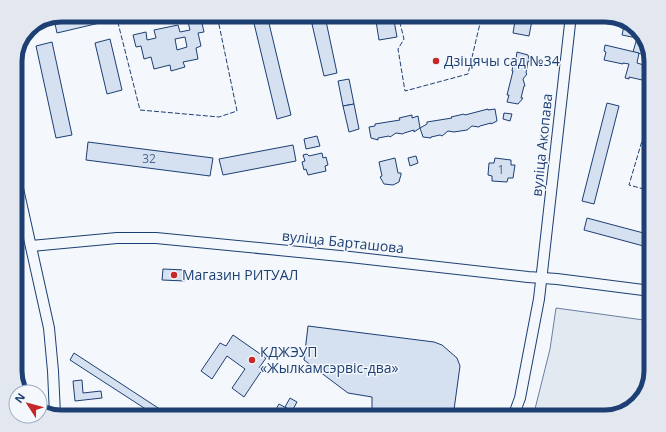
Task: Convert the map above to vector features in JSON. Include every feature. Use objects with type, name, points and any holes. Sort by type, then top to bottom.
[{"type":"main road","name":"вуліца Акопава","points":[[516,410],[520,398],[539,299],[570,22]]},
{"type":"main road","points":[[22,206],[49,328],[54,371],[55,409]]},
{"type":"main road","name":"вуліца Барташова","points":[[31,246],[117,238],[156,238],[350,256],[644,290]]},
{"type":"shaded area","points":[[556,308],[644,320],[643,381],[634,397],[618,408],[605,410],[535,410],[550,349]]},
{"type":"building","points":[[55,22],[56,22],[104,22],[57,33]]},
{"type":"building","points":[[188,22],[202,22],[204,32],[198,33],[201,46],[196,48],[198,59],[183,62],[185,67],[171,71],[170,65],[154,69],[151,57],[144,59],[141,46],[136,47],[133,35],[146,32],[147,40],[156,38],[154,30],[178,25],[180,32],[190,30]],"holes":[[[185,37],[187,47],[177,50],[175,39]]]},
{"type":"building","points":[[254,22],[269,22],[291,115],[277,119]]},
{"type":"building","points":[[326,22],[337,73],[324,76],[312,24]]},
{"type":"building","points":[[376,22],[394,22],[397,37],[379,40]]},
{"type":"building","points":[[515,22],[532,22],[529,36],[513,33]]},
{"type":"building","points":[[624,27],[636,38],[622,35]]},
{"type":"building","points":[[637,38],[644,55],[633,52]]},
{"type":"building","points":[[110,39],[122,90],[107,94],[95,43]]},
{"type":"building","points":[[52,42],[72,135],[56,138],[36,46]]},
{"type":"building","points":[[605,45],[639,53],[637,63],[644,65],[644,80],[629,77],[629,79],[625,78],[629,64],[604,60],[606,52],[604,51]]},
{"type":"building","points":[[517,52],[528,55],[530,62],[528,61],[527,74],[523,79],[525,86],[521,98],[523,98],[518,104],[507,102],[514,58],[516,59]]},
{"type":"building","points":[[349,79],[354,104],[343,106],[338,81]]},
{"type":"building","points":[[607,103],[619,106],[594,204],[582,201]]},
{"type":"building","points":[[354,104],[359,129],[349,132],[343,106]]},
{"type":"building","points":[[488,109],[495,109],[497,121],[479,127],[472,126],[467,130],[454,132],[448,131],[442,136],[440,135],[431,138],[423,137],[420,128],[427,124],[427,122],[452,118],[451,117]]},
{"type":"building","points":[[504,113],[512,114],[510,121],[503,119]]},
{"type":"building","points":[[412,115],[412,118],[418,116],[420,128],[414,132],[414,130],[403,134],[396,133],[390,137],[378,138],[378,140],[371,138],[369,127],[375,126],[375,124],[400,120],[399,118]]},
{"type":"building","points":[[317,136],[320,146],[306,149],[304,139]]},
{"type":"building","points":[[88,142],[213,158],[210,176],[86,160]]},
{"type":"building","points":[[293,145],[296,161],[223,175],[219,159]]},
{"type":"building","points":[[322,153],[323,158],[326,157],[328,165],[325,166],[326,171],[308,175],[306,169],[304,170],[302,162],[305,161],[303,155],[307,154],[309,156]]},
{"type":"building","points":[[416,156],[418,163],[410,166],[408,158]]},
{"type":"building","points":[[395,158],[398,173],[401,173],[399,182],[393,185],[384,184],[380,177],[382,176],[379,162]]},
{"type":"building","points":[[495,158],[511,160],[511,165],[515,165],[513,178],[508,178],[507,182],[492,181],[492,176],[488,175],[489,163],[494,163]]},
{"type":"building","points":[[587,218],[644,233],[644,246],[584,230]]},
{"type":"building","name":"Магазин РИТУАЛ","points":[[163,269],[186,270],[185,281],[162,280]]},
{"type":"building","points":[[308,326],[434,342],[442,345],[457,358],[460,366],[454,410],[374,410],[372,409],[372,397],[348,393],[304,360]]},
{"type":"building","points":[[233,335],[266,358],[259,368],[262,370],[244,397],[232,388],[245,369],[227,356],[212,379],[201,371],[220,343],[226,346]]},
{"type":"building","points":[[74,353],[161,410],[147,410],[70,360]]},
{"type":"building","points":[[82,380],[83,393],[101,391],[102,398],[75,401],[73,381]]},
{"type":"building","points":[[290,398],[297,402],[293,410],[285,407]]},
{"type":"building","points":[[279,404],[290,410],[276,410]]},
{"type":"fence","points":[[118,22],[140,110],[219,117],[237,111],[218,22]]},
{"type":"fence","points":[[400,22],[404,39],[398,49],[405,91],[468,74],[480,22]]},
{"type":"fence","points":[[644,134],[629,185],[644,189]]},
{"type":"place","name":"Дзіцячы сад №34","points":[[436,61]]},
{"type":"place","name":"Магазин РИТУАЛ","points":[[174,275]]},
{"type":"place","name":"КДЖЭУП «Жылкамсэрвіс-два»","points":[[252,360]]}]
